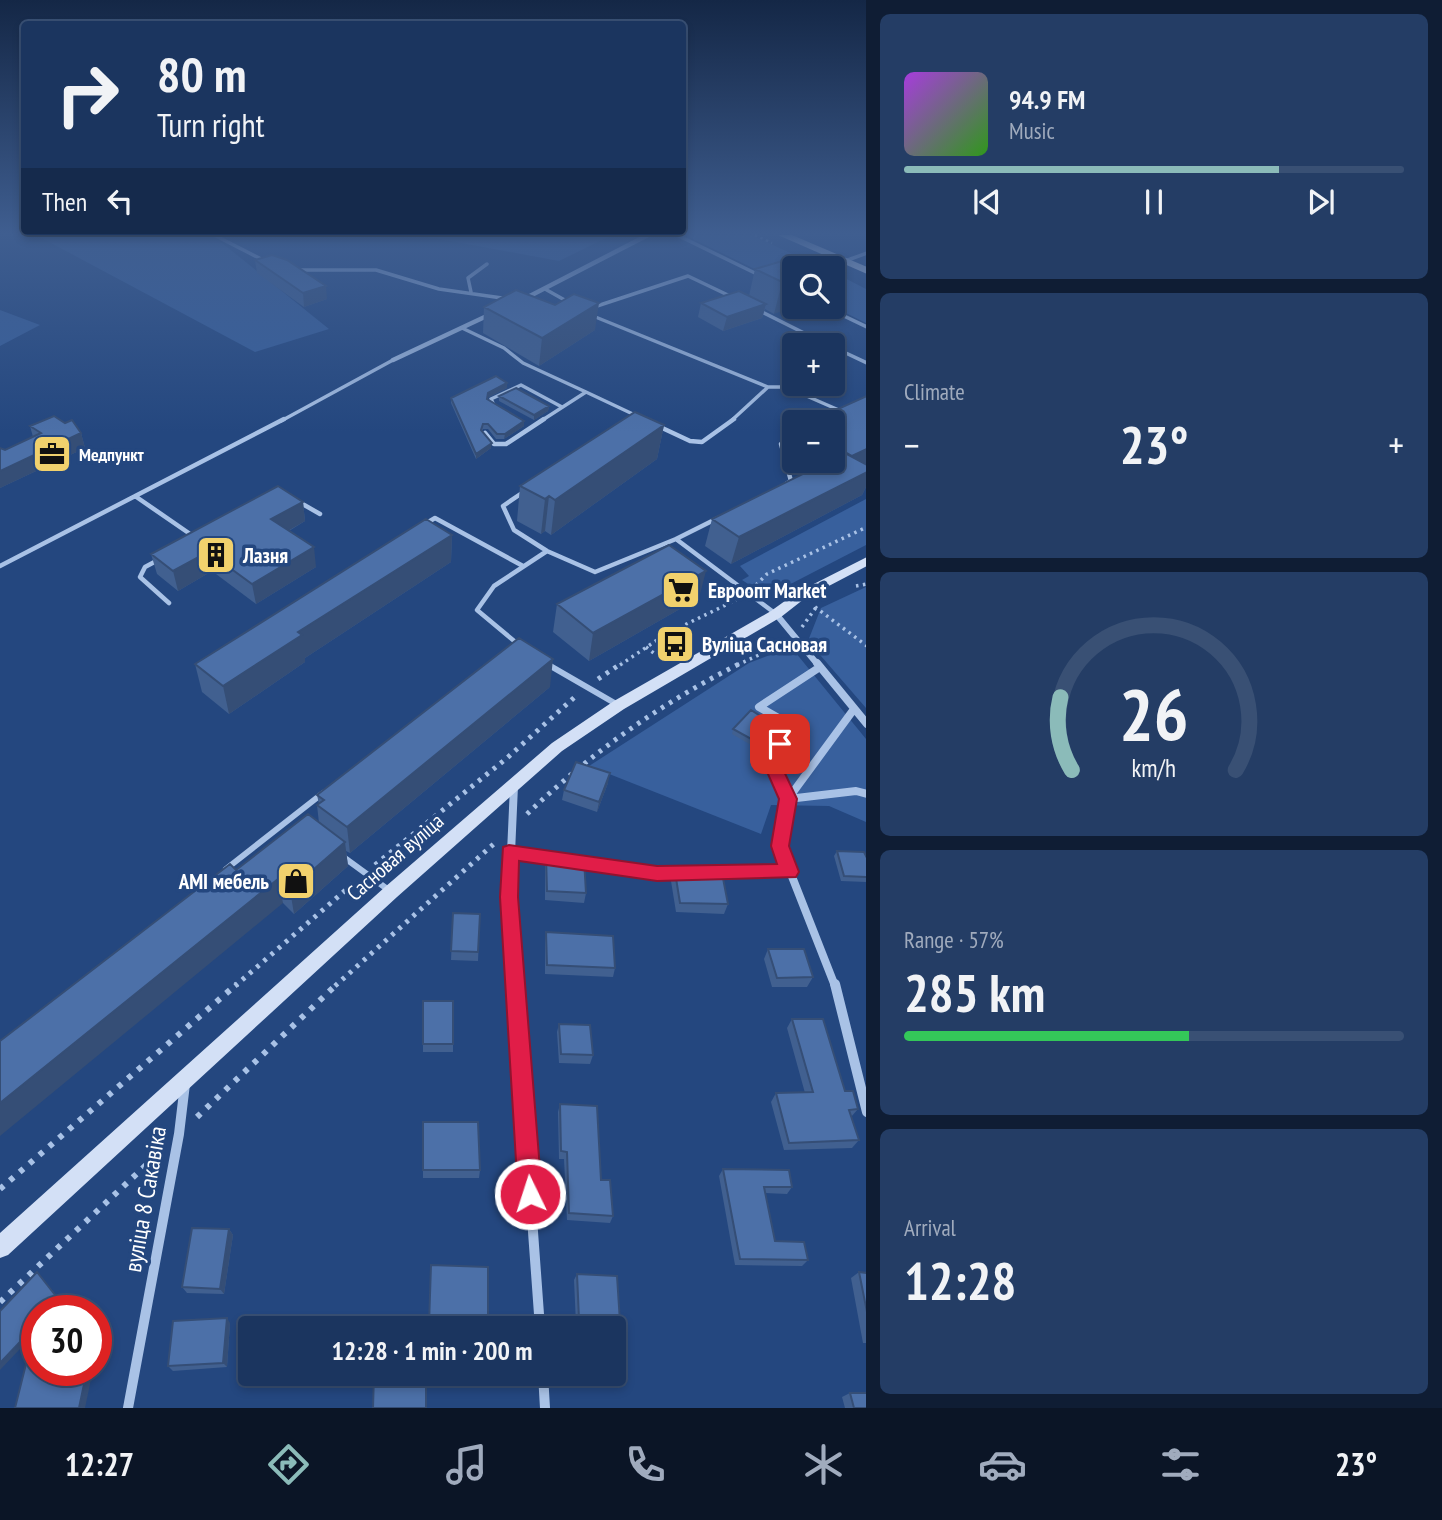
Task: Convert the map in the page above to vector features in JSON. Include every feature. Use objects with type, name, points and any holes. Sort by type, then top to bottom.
[{"type":"main road","name":"Сасновая вуліца","points":[[0,1247],[391,892],[557,747],[619,705],[776,614],[800,596],[866,561]]},
{"type":"street","points":[[507,307],[519,301]]},
{"type":"street","points":[[393,360],[496,312]]},
{"type":"street","points":[[776,614],[866,724]]},
{"type":"street","points":[[788,799],[772,765],[788,723],[759,707],[820,667]]},
{"type":"street","points":[[854,709],[788,799],[780,846],[834,980],[866,1112]]},
{"type":"street","points":[[514,785],[509,897],[539,1316]]},
{"type":"street","points":[[788,799],[856,791],[866,794]]},
{"type":"street","name":"вуліца 8 Сакавіка","points":[[128,1408],[179,1134],[185,1080]]},
{"type":"street","points":[[544,1386],[545,1408]]},
{"type":"lane","points":[[566,301],[570,303]]},
{"type":"lane","points":[[593,307],[612,301]]},
{"type":"lane","points":[[758,310],[805,333]]},
{"type":"lane","points":[[581,311],[768,387],[786,387],[838,410]]},
{"type":"lane","points":[[845,317],[866,327]]},
{"type":"lane","points":[[462,328],[504,348],[523,363],[642,418]]},
{"type":"lane","points":[[845,353],[866,363]]},
{"type":"lane","points":[[0,566],[374,373],[393,360]]},
{"type":"lane","points":[[502,409],[490,401],[517,385],[562,407]]},
{"type":"lane","points":[[653,424],[690,441],[702,442],[744,412],[768,387]]},
{"type":"lane","points":[[485,433],[489,440],[500,445],[586,392]]},
{"type":"lane","points":[[523,420],[534,425]]},
{"type":"lane","points":[[780,487],[791,481],[789,473]]},
{"type":"lane","points":[[536,483],[503,506],[514,530],[547,551],[595,572],[676,539],[722,516]]},
{"type":"lane","points":[[135,496],[196,538],[186,544]]},
{"type":"lane","points":[[294,499],[320,514]]},
{"type":"lane","points":[[424,525],[435,518],[523,566]]},
{"type":"lane","points":[[676,539],[776,614]]},
{"type":"lane","points":[[525,649],[478,610],[494,586],[547,551]]},
{"type":"lane","points":[[165,556],[145,568],[140,577],[169,603]]},
{"type":"lane","points":[[506,652],[517,644]]},
{"type":"lane","points":[[540,659],[619,705]]},
{"type":"lane","points":[[220,874],[335,784]]},
{"type":"lane","points":[[292,817],[303,825]]},
{"type":"lane","points":[[334,849],[391,892]]},
{"type":"lane","points":[[509,852],[561,860]]},
{"type":"lane","points":[[574,862],[657,874],[684,874]]},
{"type":"lane","points":[[711,874],[789,872]]},
{"type":"path","points":[[0,1189],[364,874],[507,758],[585,687],[646,647],[749,593],[767,574],[866,527]]},
{"type":"path","points":[[0,1302],[385,938],[510,831],[567,774],[611,742],[744,660],[795,638],[815,607],[866,646]]},
{"type":"path","points":[[646,647],[654,654],[675,644],[690,635],[683,626]]},
{"type":"shaded area","points":[[159,301],[294,301],[329,329],[255,352]]},
{"type":"shaded area","points":[[845,301],[866,301],[866,323],[845,312]]},
{"type":"shaded area","points":[[0,310],[40,325],[0,346]]},
{"type":"shaded area","points":[[866,499],[866,545],[779,590],[759,591],[742,580],[749,576],[740,566]]},
{"type":"shaded area","points":[[866,587],[866,708],[808,641],[821,608]]},
{"type":"shaded area","points":[[791,647],[866,739],[866,822],[829,806],[771,805],[761,834],[589,766],[749,663]]},
{"type":"building","points":[[496,301],[544,301],[555,305],[562,301],[599,303],[542,338],[484,307]]},
{"type":"building","points":[[759,301],[766,304],[727,317],[701,303]]},
{"type":"building","points":[[496,376],[507,383],[488,393],[487,399],[524,421],[505,434],[497,434],[488,424],[483,424],[481,430],[492,443],[476,454],[451,398]]},
{"type":"building","points":[[516,388],[549,406],[534,415],[499,396]]},
{"type":"building","points":[[866,396],[866,449],[852,456],[845,452],[845,410],[836,410]]},
{"type":"building","points":[[635,412],[664,425],[555,500],[549,496],[545,499],[520,486]]},
{"type":"building","points":[[54,416],[65,423],[72,420],[81,433],[0,471],[0,448],[5,450],[41,433],[30,426]]},
{"type":"building","points":[[845,453],[866,464],[866,473],[739,537],[712,519],[805,473],[845,473]]},
{"type":"building","points":[[278,486],[303,502],[271,519],[314,547],[252,584],[208,552],[173,571],[151,554]]},
{"type":"building","points":[[426,519],[452,535],[298,632],[302,635],[223,686],[195,664]]},
{"type":"building","points":[[669,545],[706,571],[593,633],[557,604]]},
{"type":"building","points":[[519,638],[553,659],[347,827],[317,805],[324,800],[317,795]]},
{"type":"building","points":[[751,710],[770,722],[753,740],[733,729]]},
{"type":"building","points":[[576,762],[610,773],[599,802],[564,790]]},
{"type":"building","points":[[308,814],[345,842],[290,890],[278,879],[0,1103],[0,1041],[230,864],[236,870]]},
{"type":"building","points":[[837,851],[864,852],[866,877],[844,876]]},
{"type":"building","points":[[546,856],[584,859],[586,893],[547,891]]},
{"type":"building","points":[[675,872],[722,873],[728,904],[680,903]]},
{"type":"building","points":[[453,913],[480,914],[478,952],[451,951]]},
{"type":"building","points":[[546,932],[613,936],[615,968],[547,965]]},
{"type":"building","points":[[768,949],[804,949],[813,977],[777,978]]},
{"type":"building","points":[[423,1001],[453,1001],[453,1044],[423,1044]]},
{"type":"building","points":[[792,1019],[823,1019],[845,1091],[853,1091],[858,1109],[849,1110],[859,1140],[789,1143],[776,1093],[813,1092]]},
{"type":"building","points":[[559,1024],[590,1025],[593,1055],[561,1054]]},
{"type":"building","points":[[560,1104],[597,1106],[601,1180],[610,1180],[613,1216],[569,1213],[567,1152],[561,1151]]},
{"type":"building","points":[[423,1122],[478,1122],[480,1170],[423,1170]]},
{"type":"building","points":[[723,1169],[789,1170],[792,1187],[764,1187],[775,1241],[804,1242],[808,1260],[740,1259]]},
{"type":"building","points":[[192,1228],[229,1229],[220,1289],[182,1287]]},
{"type":"building","points":[[431,1265],[488,1267],[488,1316],[429,1316]]},
{"type":"building","points":[[37,1272],[55,1295],[21,1295],[21,1341],[0,1363],[0,1311]]},
{"type":"building","points":[[859,1272],[866,1273],[866,1307]]},
{"type":"building","points":[[577,1274],[617,1276],[620,1316],[579,1316]]},
{"type":"building","points":[[227,1318],[223,1363],[168,1366],[173,1321]]},
{"type":"building","points":[[21,1384],[84,1386],[79,1408],[15,1408]]},
{"type":"building","points":[[374,1386],[426,1386],[426,1408],[373,1408]]},
{"type":"building","points":[[850,1393],[866,1393],[866,1408],[854,1408]]},
{"type":"place","name":"Медпункт","points":[[52,454]]},
{"type":"place","name":"Лазня","points":[[216,555]]},
{"type":"place","name":"Евроопт Market","points":[[681,590]]},
{"type":"place","name":"Вуліца Сасновая","points":[[675,644]]},
{"type":"place","name":"AMI мебель","points":[[296,881]]},
{"type":"route","points":[[530,1194],[509,897],[509,852],[657,874],[789,872],[780,846],[788,799],[772,765],[780,744]]}]
